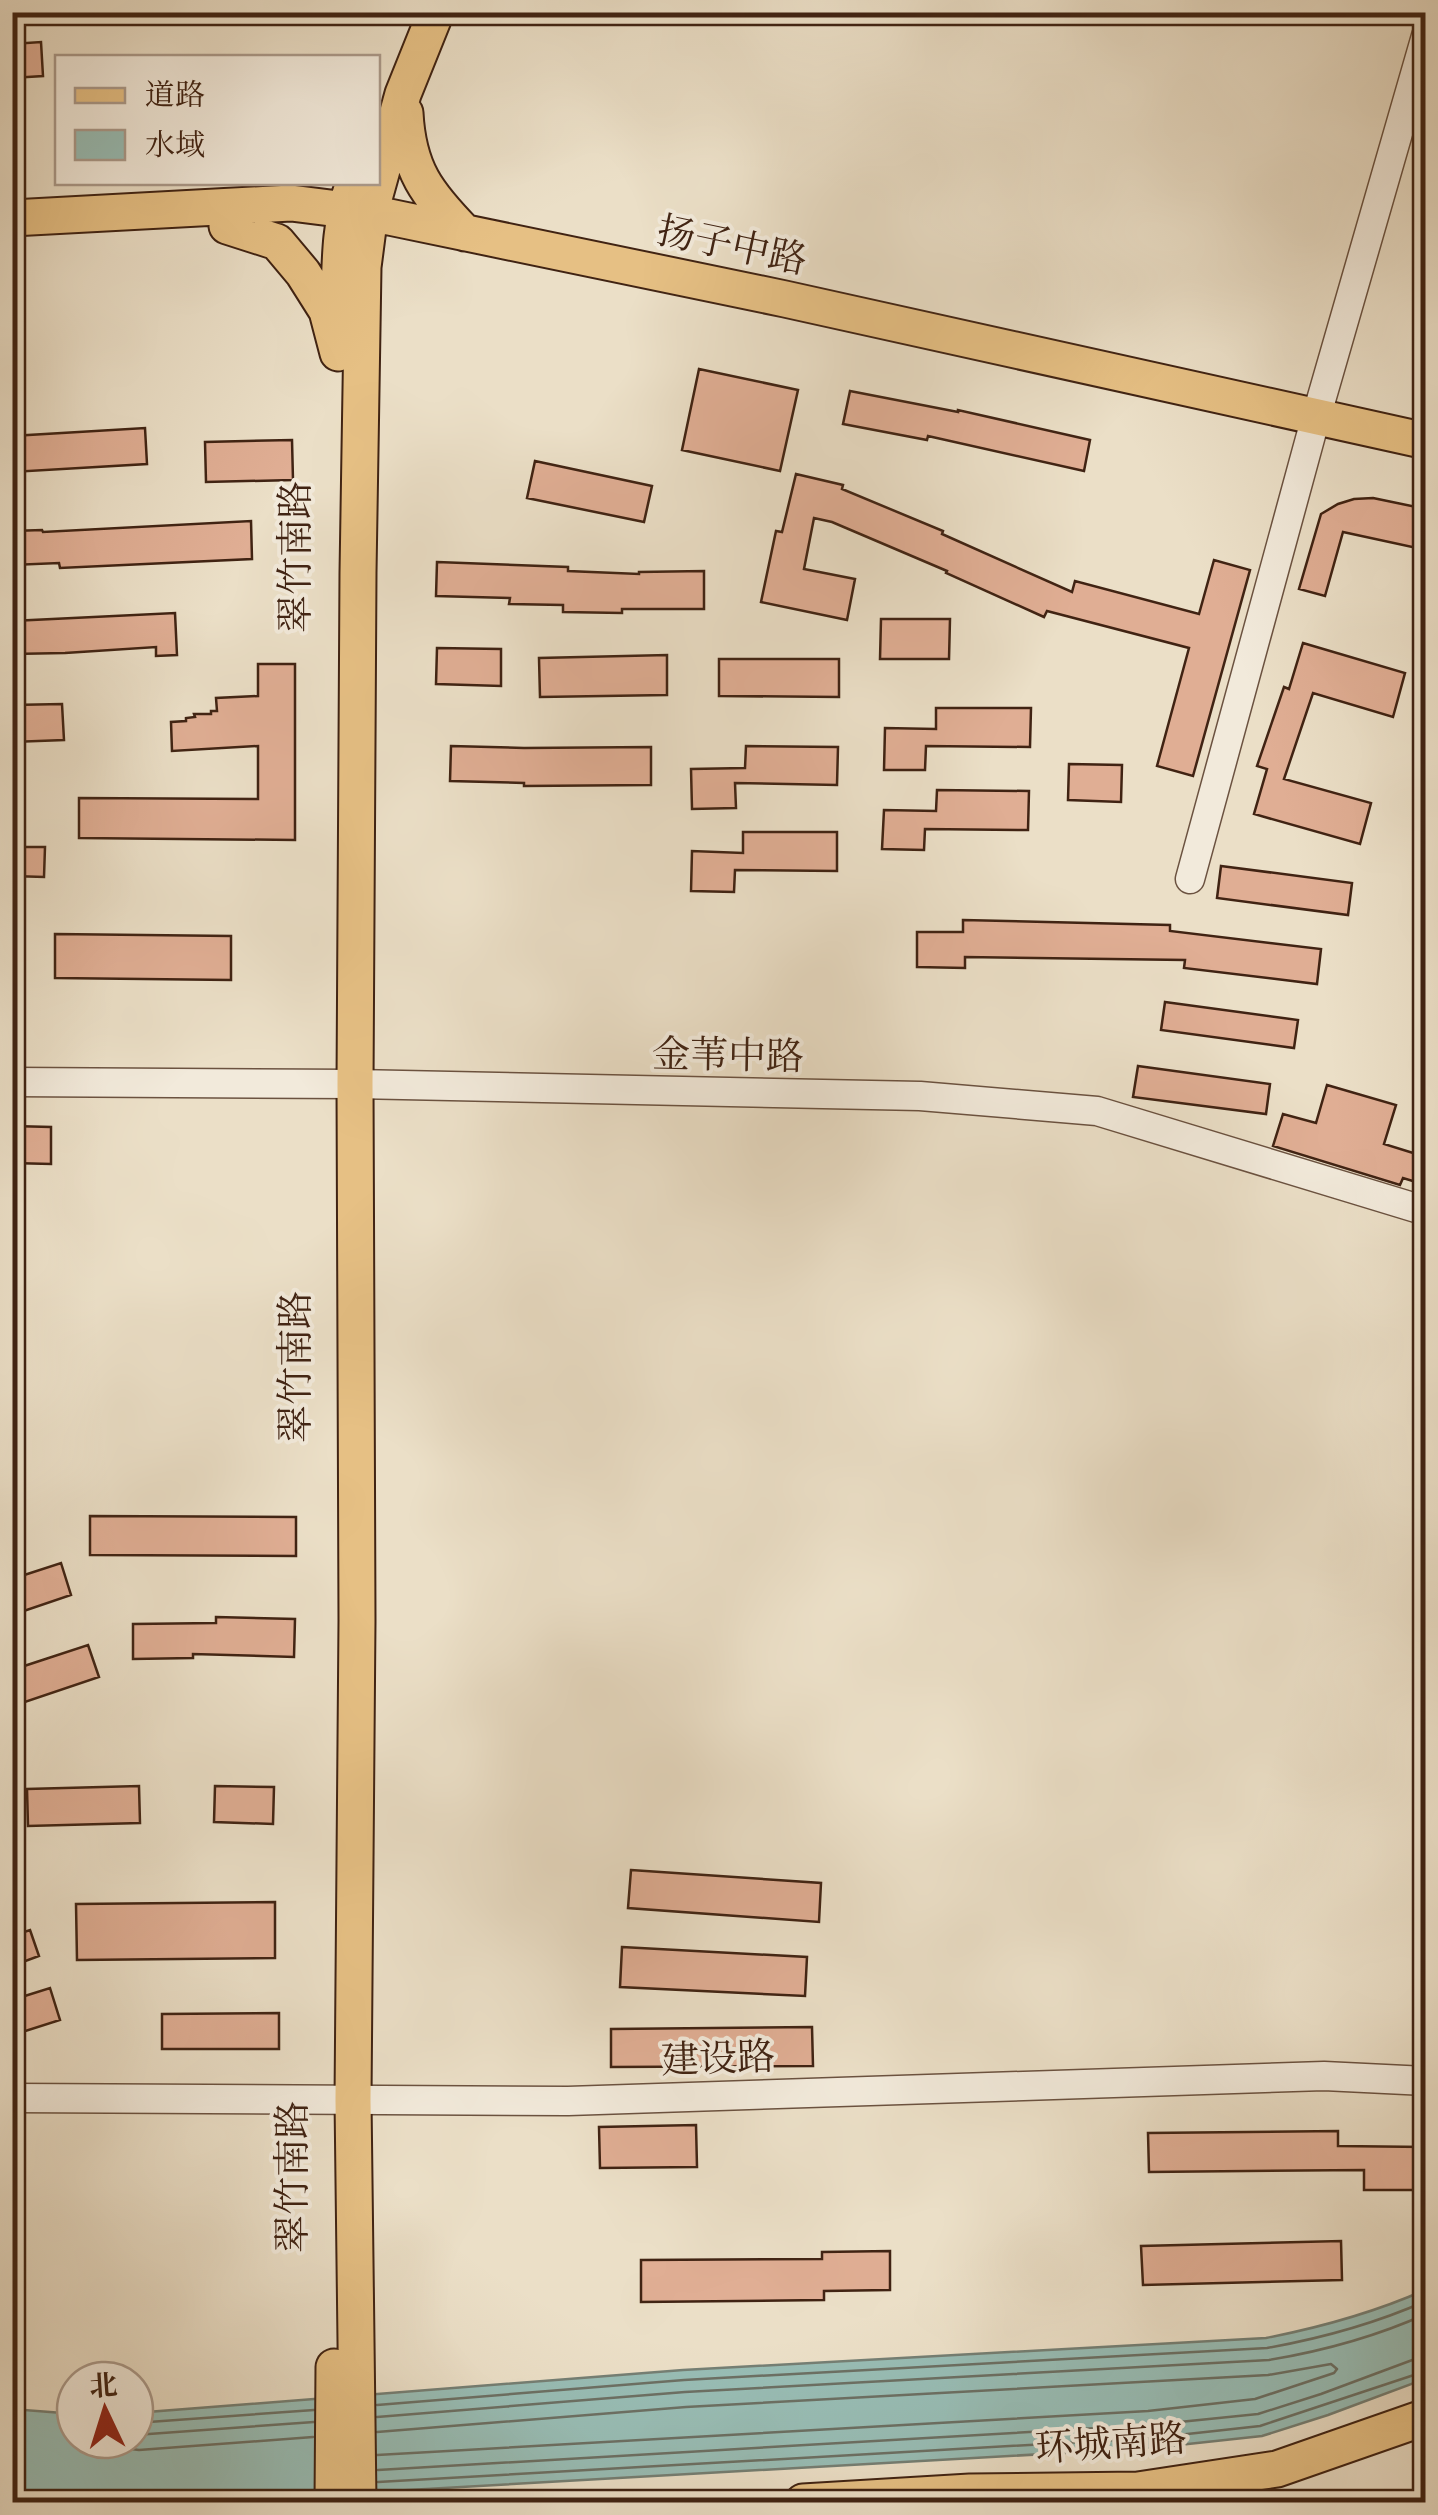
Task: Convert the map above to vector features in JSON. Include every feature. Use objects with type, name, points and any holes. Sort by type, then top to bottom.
[{"type":"main road","points":[[380,135],[415,12]]},
{"type":"main road","points":[[390,103],[436,12]]},
{"type":"main road","points":[[390,103],[406,129],[412,164],[434,201],[465,233]]},
{"type":"main road","points":[[355,215],[364,185]]},
{"type":"main road","name":"扬子中路","points":[[12,218],[291,203],[465,233],[785,300],[1314,426],[1426,460]]},
{"type":"main road","name":"扬子中路","points":[[12,238],[284,223],[355,215],[752,312],[1314,426],[1426,441]]},
{"type":"main road","name":"翠竹南路","points":[[355,215],[338,353],[357,1642],[344,2100],[346,2383],[358,2502]]},
{"type":"main road","name":"翠竹南路","points":[[346,1084],[360,400],[355,215]]},
{"type":"main road","points":[[226,226],[277,242],[303,273],[326,311],[338,353]]},
{"type":"main road","name":"翠竹南路","points":[[333,2502],[346,2383]]},
{"type":"main road","name":"环城南路","points":[[803,2502],[970,2492],[1138,2490],[1277,2469],[1422,2418]]},
{"type":"street","points":[[1190,879],[1426,36]]},
{"type":"street","name":"金苇中路","points":[[12,1082],[346,1084],[920,1096],[1097,1111],[1426,1211]]},
{"type":"street","name":"建设路","points":[[12,2098],[568,2100],[1324,2076],[1426,2081]]},
{"type":"water","points":[[1425,2290],[1425,2379],[1262,2436],[1151,2448],[195,2502],[13,2502],[12,2409],[55,2412],[55,2460],[155,2460],[155,2411],[683,2370],[1266,2338],[1386,2306]]},
{"type":"building","points":[[41,42],[43,76],[12,78],[12,44]]},
{"type":"building","points":[[699,369],[798,390],[780,471],[682,450]]},
{"type":"building","points":[[850,391],[1090,440],[1084,471],[928,436],[927,440],[843,424]]},
{"type":"building","points":[[145,428],[147,464],[12,472],[12,436]]},
{"type":"building","points":[[292,440],[293,480],[206,482],[205,442]]},
{"type":"building","points":[[535,461],[652,486],[644,522],[527,498]]},
{"type":"building","points":[[796,474],[843,485],[842,489],[1072,592],[1075,581],[1199,614],[1214,560],[1250,570],[1193,776],[1157,766],[1189,648],[1047,611],[1044,617],[947,571],[814,518],[804,569],[855,579],[847,620],[761,602],[776,531],[782,532]]},
{"type":"building","points":[[1373,498],[1426,509],[1426,550],[1343,532],[1325,596],[1299,589],[1321,514],[1354,499]]},
{"type":"building","points":[[251,521],[252,559],[60,568],[59,563],[12,565],[12,531]]},
{"type":"building","points":[[437,562],[639,574],[704,571],[704,609],[563,612],[563,605],[509,604],[510,598],[436,596]]},
{"type":"building","points":[[175,613],[177,655],[156,656],[156,647],[12,654],[12,621]]},
{"type":"building","points":[[881,619],[950,619],[949,659],[880,659]]},
{"type":"building","points":[[1303,643],[1405,673],[1393,717],[1313,693],[1284,779],[1371,803],[1360,844],[1254,814],[1267,769],[1257,766],[1284,687],[1289,689]]},
{"type":"building","points":[[437,648],[501,649],[501,686],[436,684]]},
{"type":"building","points":[[667,655],[667,695],[540,697],[539,658]]},
{"type":"building","points":[[719,659],[839,659],[839,697],[719,696]]},
{"type":"building","points":[[258,664],[295,664],[295,840],[79,838],[79,798],[258,799],[258,746],[172,751],[171,722],[217,711],[216,698],[258,696]]},
{"type":"building","points":[[62,704],[64,740],[12,742],[12,705]]},
{"type":"building","points":[[936,708],[1031,708],[1030,747],[926,746],[925,770],[884,770],[885,728],[936,729]]},
{"type":"building","points":[[451,746],[651,747],[651,785],[524,786],[450,781]]},
{"type":"building","points":[[746,746],[838,747],[837,785],[735,783],[736,808],[692,809],[691,769],[745,768]]},
{"type":"building","points":[[1069,764],[1122,765],[1121,802],[1068,800]]},
{"type":"building","points":[[937,790],[1029,791],[1028,830],[925,829],[924,850],[882,849],[884,810],[936,811]]},
{"type":"building","points":[[743,832],[837,832],[837,871],[735,870],[734,892],[691,891],[692,851],[743,853]]},
{"type":"building","points":[[12,847],[45,847],[44,877],[12,876]]},
{"type":"building","points":[[1221,866],[1352,883],[1348,915],[1217,898]]},
{"type":"building","points":[[963,920],[1170,925],[1170,931],[1321,949],[1317,984],[1184,968],[1185,960],[965,957],[965,968],[917,967],[917,932],[963,932]]},
{"type":"building","points":[[55,934],[231,936],[231,980],[55,978]]},
{"type":"building","points":[[1165,1002],[1298,1020],[1294,1048],[1161,1030]]},
{"type":"building","points":[[1138,1066],[1270,1084],[1266,1114],[1133,1097]]},
{"type":"building","points":[[1327,1085],[1396,1105],[1384,1144],[1426,1157],[1426,1185],[1403,1178],[1400,1185],[1273,1146],[1283,1114],[1316,1123]]},
{"type":"building","points":[[12,1126],[51,1127],[51,1164],[12,1163]]},
{"type":"building","points":[[90,1516],[296,1517],[296,1556],[90,1555]]},
{"type":"building","points":[[61,1563],[71,1595],[12,1615],[12,1579]]},
{"type":"building","points":[[216,1617],[295,1619],[294,1657],[193,1654],[193,1658],[133,1659],[133,1624],[216,1623]]},
{"type":"building","points":[[88,1645],[99,1677],[19,1704],[12,1686],[12,1670]]},
{"type":"building","points":[[139,1786],[140,1823],[28,1826],[27,1789]]},
{"type":"building","points":[[215,1786],[274,1787],[273,1824],[214,1822]]},
{"type":"building","points":[[631,1870],[821,1883],[819,1922],[628,1908]]},
{"type":"building","points":[[275,1902],[275,1958],[77,1960],[76,1904]]},
{"type":"building","points":[[30,1930],[39,1956],[12,1966],[12,1936]]},
{"type":"building","points":[[622,1947],[807,1957],[805,1996],[620,1987]]},
{"type":"building","points":[[50,1988],[60,2020],[16,2034],[12,2000]]},
{"type":"building","points":[[279,2013],[279,2049],[162,2049],[162,2014]]},
{"type":"building","points":[[812,2027],[813,2066],[611,2067],[611,2029]]},
{"type":"building","points":[[696,2125],[697,2167],[600,2168],[599,2127]]},
{"type":"building","points":[[1338,2131],[1338,2146],[1426,2147],[1426,2190],[1364,2190],[1364,2170],[1149,2172],[1148,2133]]},
{"type":"building","points":[[1341,2241],[1342,2280],[1143,2285],[1141,2246]]},
{"type":"building","points":[[890,2251],[890,2290],[824,2291],[824,2300],[641,2302],[641,2260],[822,2259],[822,2252]]}]
